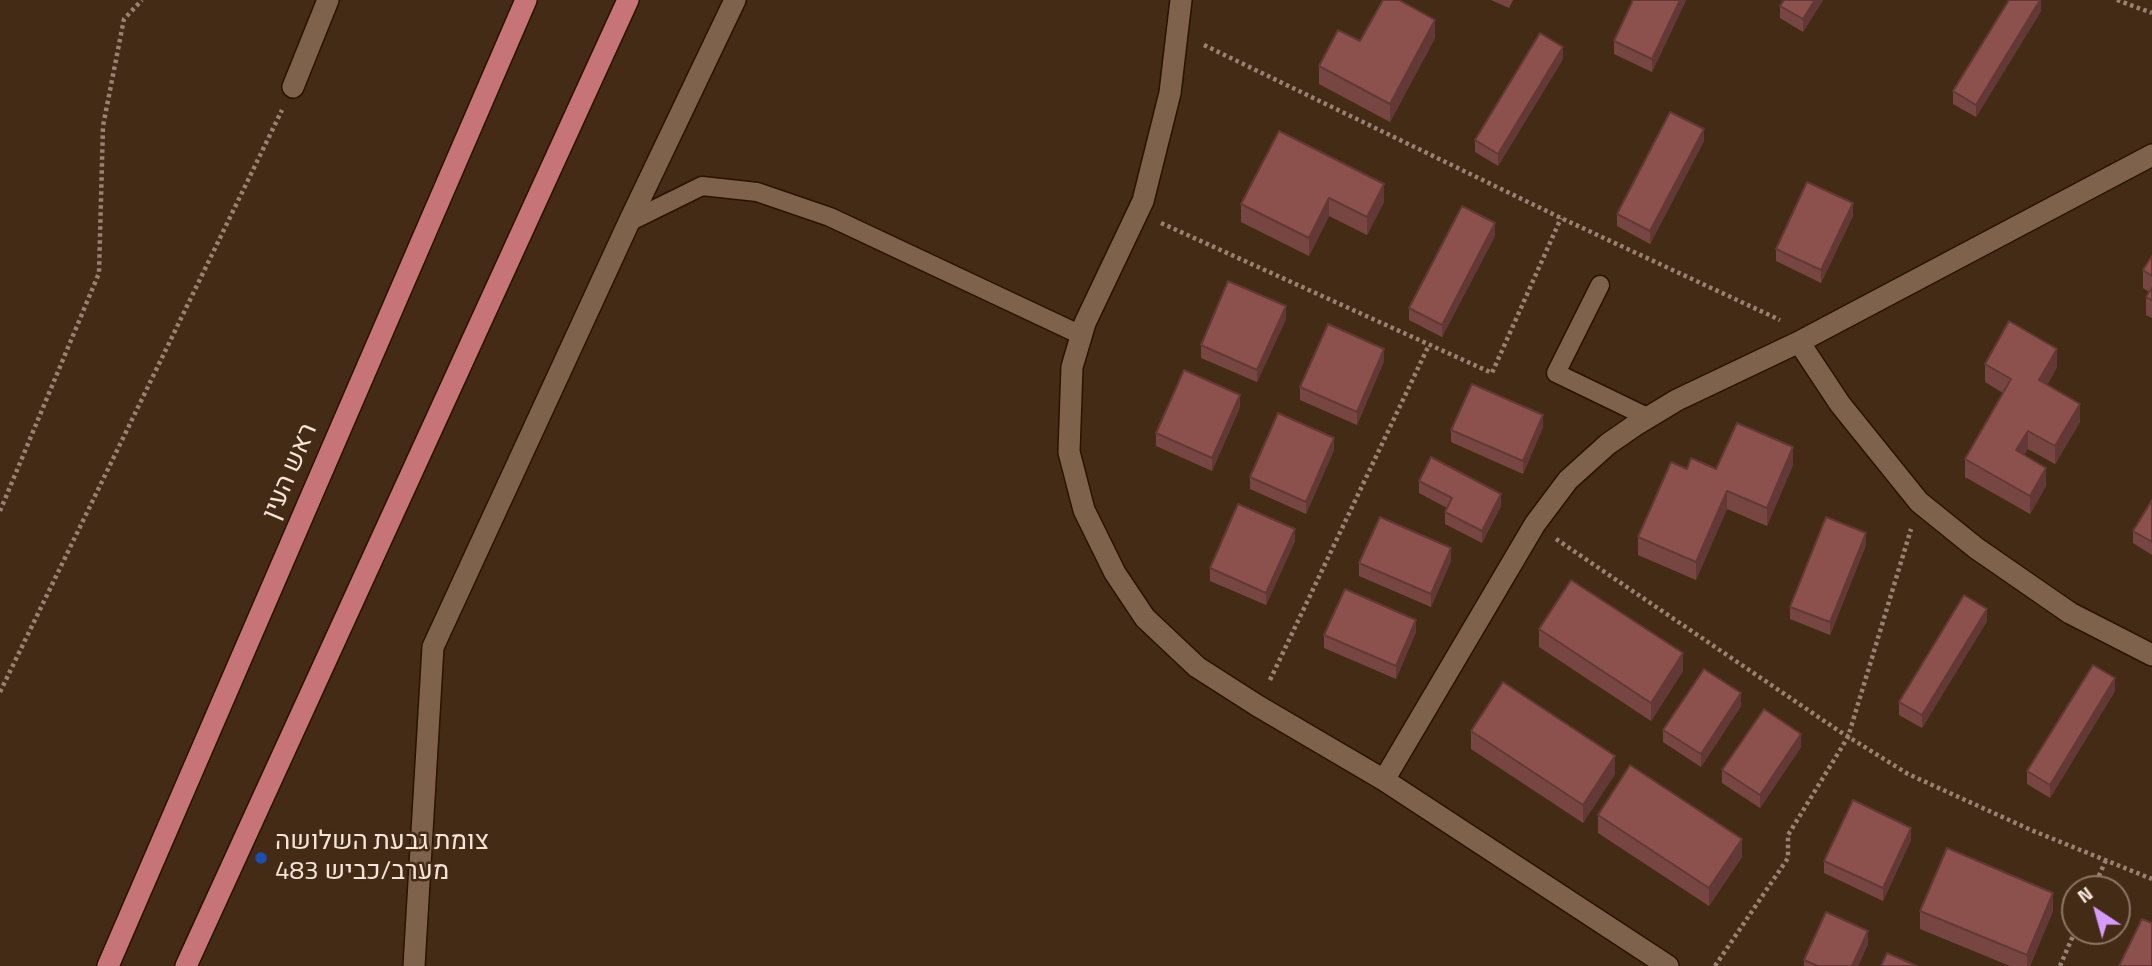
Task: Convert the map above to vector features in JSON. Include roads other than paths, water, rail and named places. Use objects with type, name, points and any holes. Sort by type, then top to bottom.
[{"type":"main road","name":"ראש העין","points":[[108,966],[526,0]]},
{"type":"main road","points":[[186,966],[628,0]]},
{"type":"street","points":[[293,87],[328,0]]},
{"type":"street","points":[[414,966],[433,647],[629,222],[735,0]]},
{"type":"street","points":[[1181,0],[1170,93],[1143,201],[1081,335],[1072,367],[1069,452],[1084,510],[1115,573],[1144,618],[1197,667],[1384,780],[1668,966]]},
{"type":"street","points":[[1384,780],[1535,524],[1568,480],[1608,444],[1647,417],[1678,400],[1806,339],[2152,155]]},
{"type":"street","points":[[1806,339],[1840,404],[1919,502],[1976,548],[2070,613],[2152,655]]},
{"type":"lane","points":[[629,222],[702,187],[757,192],[830,217],[1081,335]]},
{"type":"lane","points":[[1600,285],[1556,373],[1647,417]]},
{"type":"place","name":"צומת גבעת השלושה מערב/כביש 483","points":[[261,858]]}]
